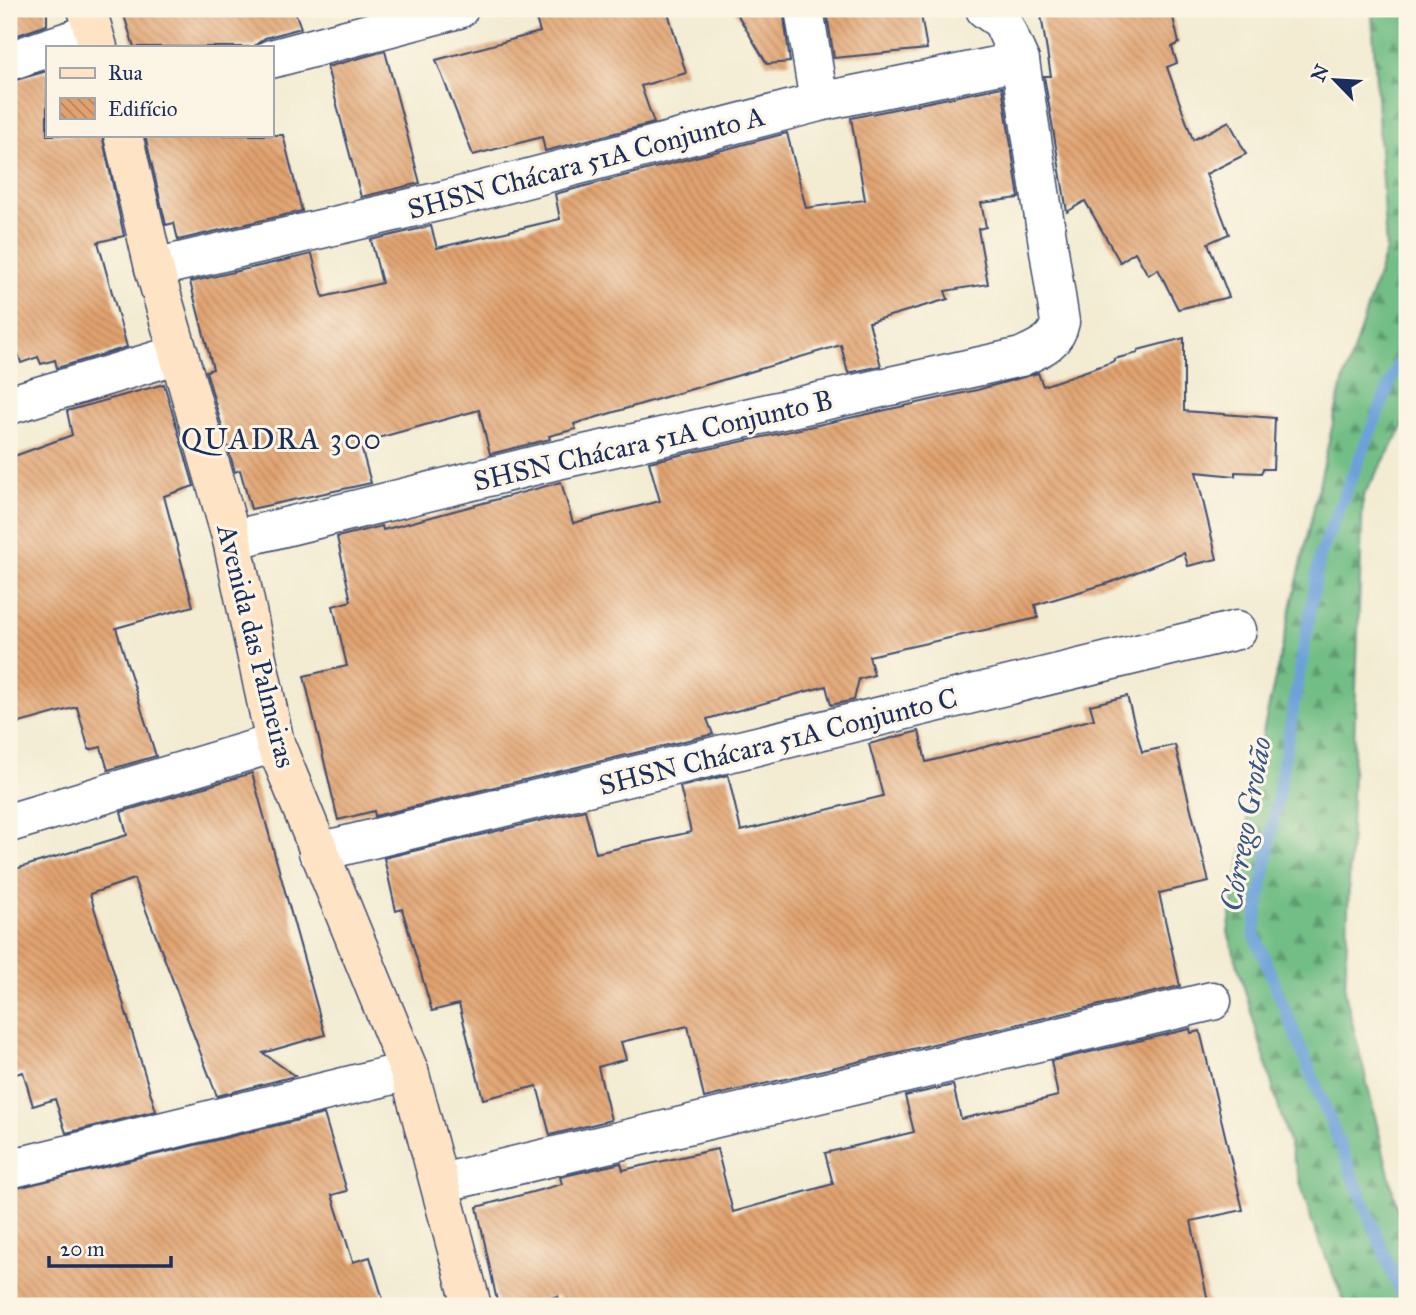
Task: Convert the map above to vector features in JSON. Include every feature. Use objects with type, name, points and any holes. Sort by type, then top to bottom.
[{"type":"street","points":[[273,58],[459,9]]},
{"type":"street","points":[[804,9],[819,102]]},
{"type":"street","points":[[994,15],[1020,61]]},
{"type":"street","points":[[54,46],[93,30]]},
{"type":"street","points":[[9,61],[46,49]]},
{"type":"street","name":"SHSN Chácara 51A Conjunto A","points":[[154,268],[445,200],[819,102],[1020,61]]},
{"type":"street","name":"SHSN Chácara 51A Conjunto B","points":[[232,540],[553,461],[1021,358],[1049,343],[1058,331],[1060,322],[1020,61]]},
{"type":"street","name":"Avenida das Palmeiras","points":[[122,136],[154,268],[232,540],[275,743],[317,852],[409,1072],[472,1306]]},
{"type":"street","points":[[9,405],[179,354]]},
{"type":"street","name":"SHSN Chácara 51A Conjunto C","points":[[317,852],[1237,630]]},
{"type":"street","points":[[9,823],[275,743]]},
{"type":"street","points":[[441,1183],[1212,1001]]},
{"type":"street","points":[[9,1169],[409,1072]]},
{"type":"green space","points":[[1368,9],[1407,9],[1407,421],[1363,496],[1345,992],[1407,1249],[1407,1306],[1346,1306],[1312,1223],[1228,932],[1263,732],[1340,392],[1386,250],[1372,14]]},
{"type":"building","points":[[9,9],[47,9],[47,25],[9,38]]},
{"type":"building","points":[[122,9],[294,9],[301,28],[265,38],[254,46],[134,46]]},
{"type":"building","points":[[533,9],[667,9],[686,73],[641,86],[654,123],[545,151],[542,137],[473,155],[436,60],[540,32]]},
{"type":"building","points":[[734,9],[783,9],[790,62],[767,64]]},
{"type":"building","points":[[826,9],[920,9],[927,49],[834,58]]},
{"type":"building","points":[[1040,9],[1171,9],[1179,43],[1172,47],[1177,63],[1167,67],[1193,140],[1229,121],[1246,154],[1206,174],[1229,234],[1208,243],[1229,297],[1178,309],[1158,269],[1148,275],[1135,252],[1120,262],[1085,201],[1067,212],[1044,76],[1051,76]]},
{"type":"building","points":[[385,51],[420,183],[361,197],[327,67]]},
{"type":"building","points":[[46,71],[46,136],[102,136],[124,236],[98,242],[127,347],[57,368],[55,360],[41,364],[38,357],[21,363],[9,324],[9,82]]},
{"type":"building","points":[[1002,87],[1019,198],[981,203],[986,227],[978,229],[988,284],[945,291],[948,299],[869,322],[881,366],[848,373],[841,345],[574,424],[576,429],[549,436],[550,439],[490,454],[479,410],[360,443],[371,483],[251,509],[240,470],[235,472],[206,371],[213,369],[190,282],[312,254],[323,297],[382,283],[371,240],[431,226],[437,248],[560,219],[555,194],[787,133],[806,208],[865,200],[851,118]]},
{"type":"building","points":[[283,135],[302,211],[178,240],[174,223],[166,225],[145,136]]},
{"type":"building","points":[[1184,338],[1184,411],[1275,418],[1273,469],[1263,469],[1261,473],[1235,472],[1235,476],[1196,472],[1217,559],[1188,566],[1184,553],[1109,583],[1035,605],[1038,618],[869,656],[874,675],[859,679],[854,700],[831,705],[826,686],[707,719],[713,734],[375,816],[374,811],[338,820],[304,676],[347,666],[333,606],[351,601],[337,537],[382,526],[383,530],[561,482],[573,523],[660,501],[649,462],[977,390],[1038,373],[1043,386],[1115,361],[1114,359],[1138,353],[1138,350]]},
{"type":"building","points":[[164,384],[194,486],[164,496],[193,606],[116,628],[156,756],[108,770],[101,747],[89,750],[77,707],[9,726],[9,458],[72,435],[67,411]]},
{"type":"building","points":[[1127,696],[1142,752],[1175,745],[1209,882],[1159,893],[1180,986],[704,1098],[688,1026],[621,1042],[626,1059],[598,1067],[611,1120],[550,1135],[537,1086],[483,1099],[459,1004],[432,1011],[402,909],[396,911],[384,858],[585,810],[596,853],[691,832],[680,787],[728,775],[741,831],[883,796],[869,744],[919,731],[926,762],[1094,719],[1090,705]]},
{"type":"building","points":[[252,773],[325,1035],[263,1053],[295,1076],[217,1096],[134,879],[90,894],[156,1111],[66,1133],[55,1099],[33,1106],[23,1072],[9,1076],[9,871],[127,835],[121,812]]},
{"type":"building","points":[[1190,1029],[1191,1033],[1200,1031],[1243,1210],[1191,1221],[1209,1306],[561,1306],[558,1296],[519,1306],[498,1306],[477,1207],[562,1184],[560,1177],[621,1163],[623,1170],[717,1149],[733,1212],[833,1184],[825,1153],[914,1132],[905,1096],[953,1085],[961,1119],[1058,1096],[1051,1061]]},
{"type":"building","points":[[324,1114],[347,1191],[332,1195],[353,1262],[370,1257],[385,1306],[9,1306],[9,1190]]},
{"type":"waterway","name":"Córrego Grotão","points":[[1403,1306],[1404,1302],[1254,933],[1320,555],[1407,342]]},
{"type":"district","name":"QUADRA 300","points":[[282,439]]}]
